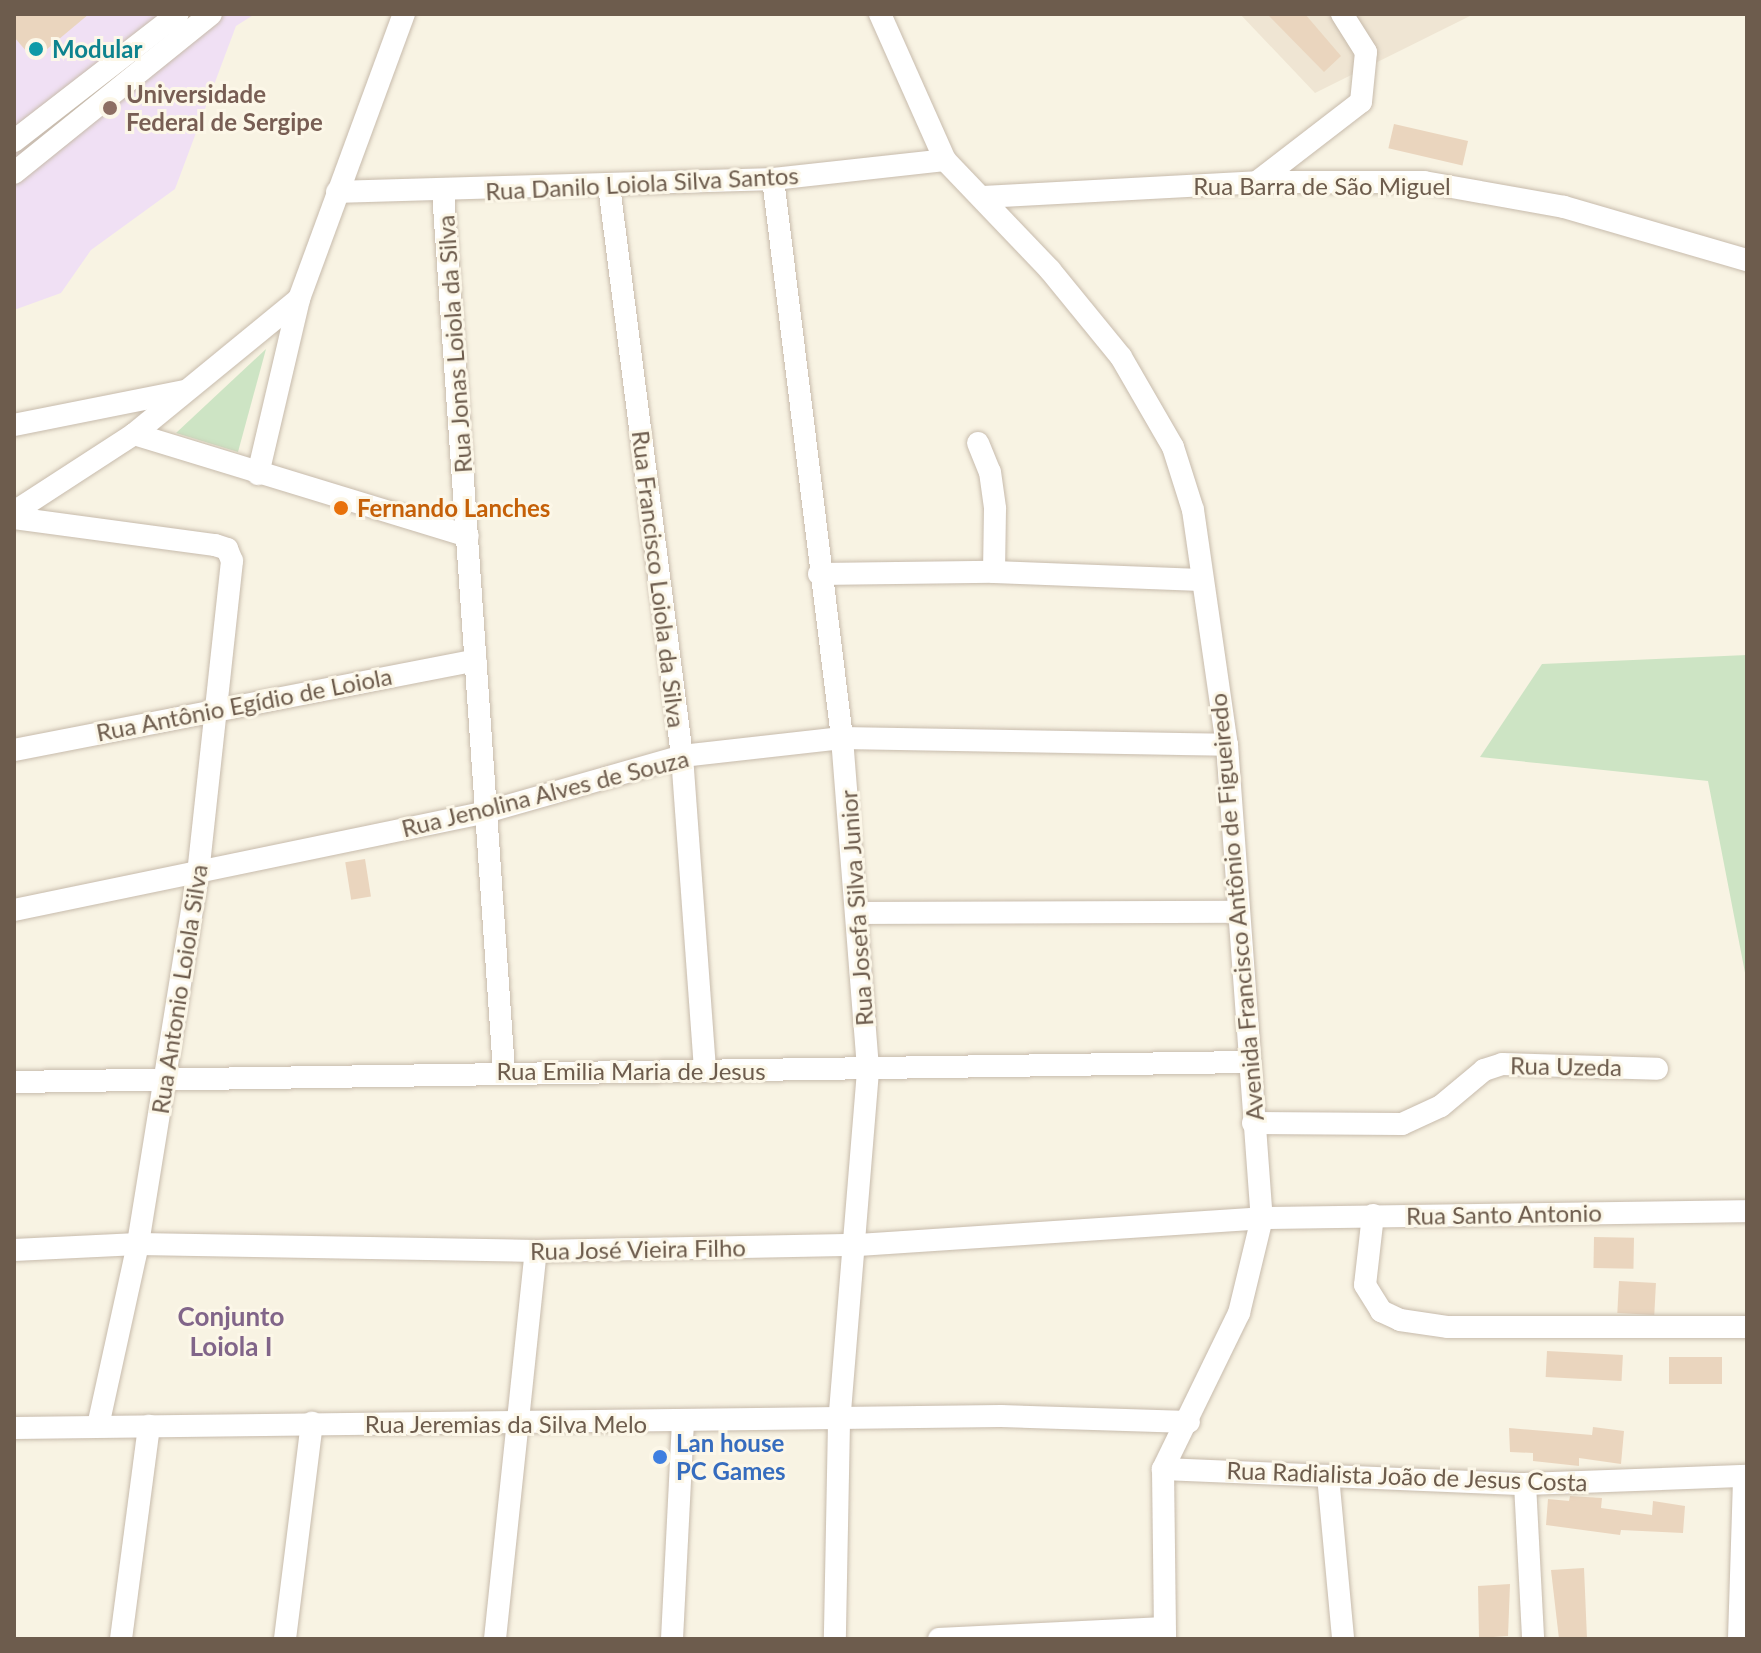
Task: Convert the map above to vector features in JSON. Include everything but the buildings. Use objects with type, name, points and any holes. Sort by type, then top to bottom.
[{"type":"street","points":[[14,141],[178,14]]},
{"type":"street","points":[[14,173],[211,14]]},
{"type":"street","points":[[258,474],[299,299],[404,14]]},
{"type":"street","name":"Avenida Francisco Antônio de Figueiredo","points":[[880,14],[945,160],[983,197],[1121,357],[1173,447],[1193,510],[1227,745],[1248,1062],[1262,1218],[1239,1313],[1189,1422],[1163,1469],[1164,1634]]},
{"type":"street","points":[[1257,182],[1361,102],[1366,52],[1342,14]]},
{"type":"street","name":"Rua Danilo Loiola Silva Santos","points":[[337,192],[443,192],[773,179],[945,160]]},
{"type":"street","name":"Rua Josefa Silva Junior","points":[[773,179],[819,574],[842,738],[868,1071],[858,1245],[839,1422],[835,1639]]},
{"type":"street","name":"Rua Barra de São Miguel","points":[[983,197],[1257,182],[1424,182],[1488,191],[1747,260]]},
{"type":"street","name":"Rua Francisco Loiola da Silva","points":[[609,186],[682,756],[705,1069]]},
{"type":"street","name":"Rua Jonas Loiola da Silva","points":[[443,192],[504,1072]]},
{"type":"street","points":[[14,512],[134,434],[299,299]]},
{"type":"street","points":[[14,425],[189,390]]},
{"type":"street","points":[[134,434],[468,536]]},
{"type":"street","points":[[978,443],[990,472],[995,509],[994,572]]},
{"type":"street","name":"Rua Antonio Loiola Silva","points":[[14,518],[227,549],[232,587],[198,873],[138,1244],[98,1426]]},
{"type":"street","points":[[819,574],[994,572],[1201,580]]},
{"type":"street","name":"Rua Antônio Egídio de Loiola","points":[[14,750],[219,706],[475,660]]},
{"type":"street","name":"Rua Jenolina Alves de Souza","points":[[14,910],[486,812],[682,756],[842,738],[1227,745]]},
{"type":"street","points":[[858,913],[1237,912]]},
{"type":"street","name":"Rua Emilia Maria de Jesus","points":[[14,1082],[705,1069],[868,1071],[1248,1062]]},
{"type":"street","name":"Rua Uzeda","points":[[1253,1123],[1402,1124],[1441,1106],[1484,1070],[1502,1064],[1657,1069]]},
{"type":"street","name":"Rua Santo Antonio","points":[[1262,1218],[1747,1211]]},
{"type":"street","points":[[1373,1215],[1365,1285],[1369,1298],[1400,1320],[1448,1327],[1747,1327]]},
{"type":"street","name":"Rua José Vieira Filho","points":[[14,1250],[138,1244],[536,1251],[858,1245],[1262,1218]]},
{"type":"street","points":[[495,1639],[536,1251]]},
{"type":"street","name":"Rua Jeremias da Silva Melo","points":[[14,1428],[312,1423],[519,1426],[839,1422],[1001,1416],[1189,1422]]},
{"type":"street","points":[[285,1639],[312,1423]]},
{"type":"street","points":[[672,1639],[683,1423]]},
{"type":"street","points":[[121,1639],[149,1426]]},
{"type":"street","name":"Rua Radialista João de Jesus Costa","points":[[1163,1469],[1525,1484],[1745,1476]]},
{"type":"street","points":[[1328,1476],[1343,1639]]},
{"type":"street","points":[[1739,1639],[1745,1476]]},
{"type":"street","points":[[1525,1484],[1533,1639]]},
{"type":"street","points":[[939,1639],[1164,1634]]},
{"type":"shaded area","name":"Universidade Federal de Sergipe","points":[[14,14],[255,14],[236,26],[175,189],[91,250],[61,293],[14,310]]},
{"type":"shaded area","points":[[1240,14],[1474,14],[1315,93]]},
{"type":"green space","points":[[266,349],[238,452],[176,433]]},
{"type":"green space","points":[[1747,655],[1747,983],[1708,781],[1480,757],[1542,664]]},
{"type":"place","name":"Modular","points":[[36,49]]},
{"type":"place","name":"Universidade Federal de Sergipe","points":[[110,108]]},
{"type":"place","name":"Fernando Lanches","points":[[341,508]]},
{"type":"place","name":"Lan house PC Games","points":[[660,1457]]},
{"type":"district","name":"Conjunto Loiola I","points":[[231,1332]]}]
